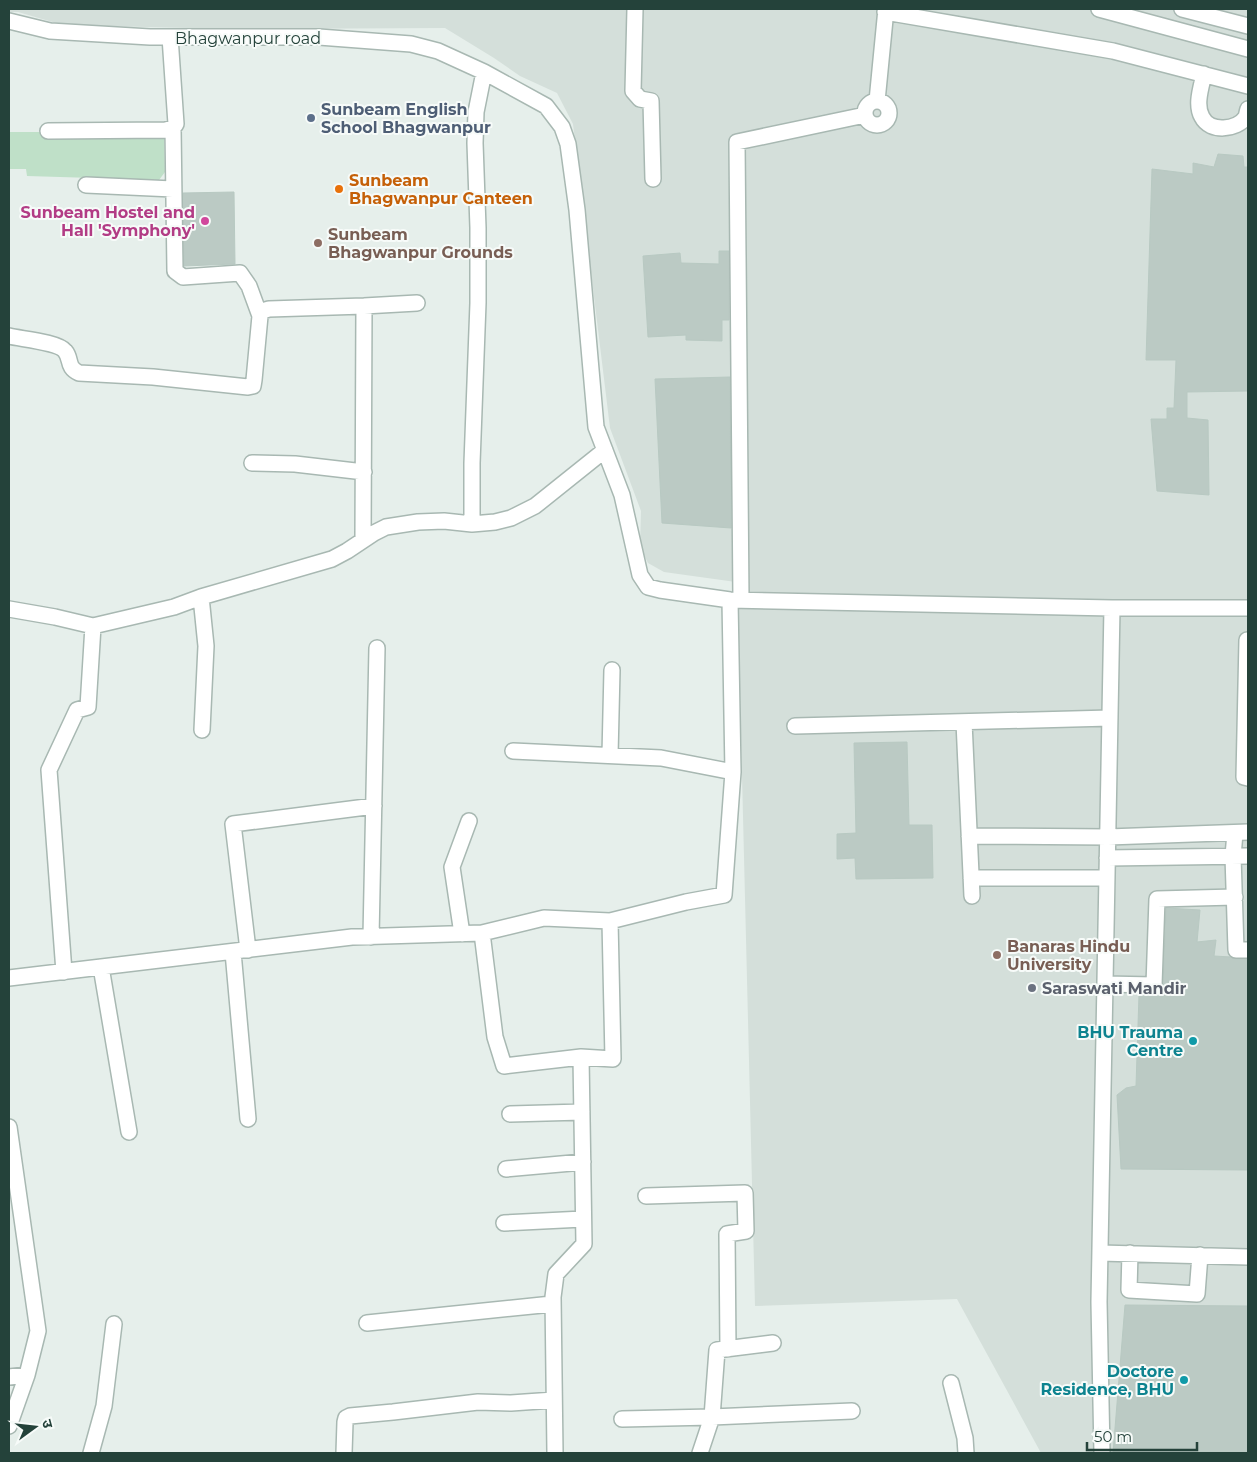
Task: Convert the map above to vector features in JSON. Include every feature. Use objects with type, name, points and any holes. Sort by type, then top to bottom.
[{"type":"street","points":[[635,9],[633,91],[640,99],[651,101],[653,179]]},
{"type":"street","points":[[1099,9],[1248,48]]},
{"type":"street","points":[[1182,9],[1248,26]]},
{"type":"street","points":[[877,101],[885,11],[1113,51],[1248,86]]},
{"type":"street","name":"Bhagwanpur road","points":[[9,21],[50,31],[150,37],[319,37],[411,44],[438,51],[484,72],[546,106],[562,127],[568,144],[577,210],[596,427],[622,495],[640,575],[648,587],[735,600],[1112,608],[1248,608]]},
{"type":"street","points":[[170,37],[176,124],[173,128],[175,271],[183,277],[240,273],[249,286],[260,316]]},
{"type":"street","points":[[472,524],[472,464],[478,304],[475,143],[476,112],[484,72]]},
{"type":"street","points":[[1204,74],[1199,106],[1202,118],[1208,125],[1224,129],[1237,124],[1246,117],[1248,109]]},
{"type":"street","points":[[877,101],[885,103],[890,114],[886,122],[875,125],[868,122],[865,111],[869,104],[877,101]]},
{"type":"street","points":[[9,978],[352,937],[482,933],[544,918],[610,921],[686,902],[724,895],[733,772],[737,142],[865,115]]},
{"type":"street","points":[[48,130],[166,130],[173,128]]},
{"type":"street","points":[[86,185],[173,189]]},
{"type":"street","points":[[9,336],[62,348],[68,355],[70,366],[79,373],[153,377],[248,387],[252,386],[254,380],[262,311],[269,309],[417,303]]},
{"type":"street","points":[[363,540],[364,306]]},
{"type":"street","points":[[9,609],[55,616],[92,626],[174,607],[201,597],[332,559],[386,527],[418,522],[444,521],[472,524],[495,522],[511,518],[535,506],[605,450]]},
{"type":"street","points":[[252,463],[295,464],[364,472]]},
{"type":"street","points":[[201,597],[206,646],[202,730]]},
{"type":"street","points":[[1102,1453],[1099,1302],[1112,608]]},
{"type":"street","points":[[64,972],[49,770],[78,710],[88,707],[92,626]]},
{"type":"street","points":[[1248,640],[1247,732],[1244,778],[1248,778]]},
{"type":"street","points":[[371,937],[377,648]]},
{"type":"street","points":[[610,755],[612,670]]},
{"type":"street","points":[[795,726],[1110,718]]},
{"type":"street","points":[[964,722],[972,896]]},
{"type":"street","points":[[513,751],[660,758],[733,772]]},
{"type":"street","points":[[248,950],[233,824],[374,806]]},
{"type":"street","points":[[462,934],[452,867],[469,821]]},
{"type":"street","points":[[969,836],[1108,837],[1242,832],[1241,856],[1234,897],[1236,950],[1248,950]]},
{"type":"street","points":[[1107,858],[1241,856]]},
{"type":"street","points":[[972,878],[1107,878]]},
{"type":"street","points":[[1105,984],[1154,985],[1157,899],[1234,897]]},
{"type":"street","points":[[482,933],[495,1037],[504,1066],[581,1057],[613,1058],[610,921]]},
{"type":"street","points":[[232,952],[248,1119]]},
{"type":"street","points":[[101,967],[129,1132]]},
{"type":"street","points":[[555,1453],[552,1304],[556,1274],[584,1244],[581,1057]]},
{"type":"street","points":[[510,1114],[582,1112]]},
{"type":"street","points":[[9,1127],[38,1331],[27,1375],[9,1426]]},
{"type":"street","points":[[506,1169],[582,1162]]},
{"type":"street","points":[[646,1196],[745,1193],[746,1231],[727,1234],[728,1348]]},
{"type":"street","points":[[504,1224],[583,1219]]},
{"type":"street","points":[[1100,1253],[1248,1257]]},
{"type":"street","points":[[1130,1253],[1129,1290],[1197,1294],[1200,1255]]},
{"type":"street","points":[[367,1323],[552,1304]]},
{"type":"street","points":[[91,1453],[104,1406],[114,1324]]},
{"type":"street","points":[[700,1453],[712,1417],[717,1350],[773,1343]]},
{"type":"street","points":[[9,1377],[27,1375]]},
{"type":"street","points":[[951,1384],[965,1438],[966,1453]]},
{"type":"street","points":[[344,1453],[345,1422],[350,1416],[478,1402],[511,1403],[554,1400]]},
{"type":"street","points":[[622,1419],[852,1411]]},
{"type":"shaded area","name":"Banaras Hindu University","points":[[9,9],[1248,9],[1248,1453],[1041,1453],[957,1299],[755,1306],[738,612],[743,583],[664,572],[648,563],[640,547],[641,511],[610,428],[573,124],[557,93],[520,76],[445,28],[230,29],[63,25],[18,12],[9,12]]},
{"type":"green space","points":[[9,132],[164,132],[165,172],[159,180],[27,176],[26,169],[9,169]]},
{"type":"building","points":[[1218,154],[1243,156],[1244,167],[1248,167],[1248,391],[1187,392],[1187,418],[1208,420],[1209,495],[1157,491],[1151,419],[1167,419],[1167,408],[1174,408],[1176,360],[1146,360],[1152,169],[1193,174],[1193,163],[1214,167]]},
{"type":"building","points":[[234,192],[235,264],[184,266],[183,193]]},
{"type":"building","points":[[719,251],[729,251],[729,320],[722,320],[722,341],[686,340],[686,335],[648,337],[643,256],[680,253],[681,263],[719,264]]},
{"type":"building","points":[[730,377],[731,528],[662,523],[655,379]]},
{"type":"building","points":[[907,742],[909,825],[932,825],[933,878],[856,879],[855,858],[837,859],[837,834],[856,833],[854,743]]},
{"type":"building","name":"BHU Trauma Centre","points":[[1166,908],[1200,910],[1197,942],[1216,940],[1214,956],[1248,959],[1248,1170],[1121,1169],[1117,1095],[1126,1088],[1136,1086],[1139,995],[1160,995],[1163,986]]},
{"type":"building","name":"Doctore Residence, BHU","points":[[1125,1305],[1248,1306],[1248,1453],[1113,1453]]},
{"type":"place","name":"Sunbeam English School Bhagwanpur","points":[[311,118]]},
{"type":"place","name":"Sunbeam Bhagwanpur Canteen","points":[[339,189]]},
{"type":"place","name":"Sunbeam Hostel and Hall 'Symphony'","points":[[205,221]]},
{"type":"place","name":"Sunbeam Bhagwanpur Grounds","points":[[318,243]]},
{"type":"place","name":"Banaras Hindu University","points":[[997,955]]},
{"type":"place","name":"Saraswati Mandir","points":[[1032,988]]},
{"type":"place","name":"BHU Trauma Centre","points":[[1193,1041]]},
{"type":"place","name":"Doctore Residence, BHU","points":[[1184,1380]]}]
